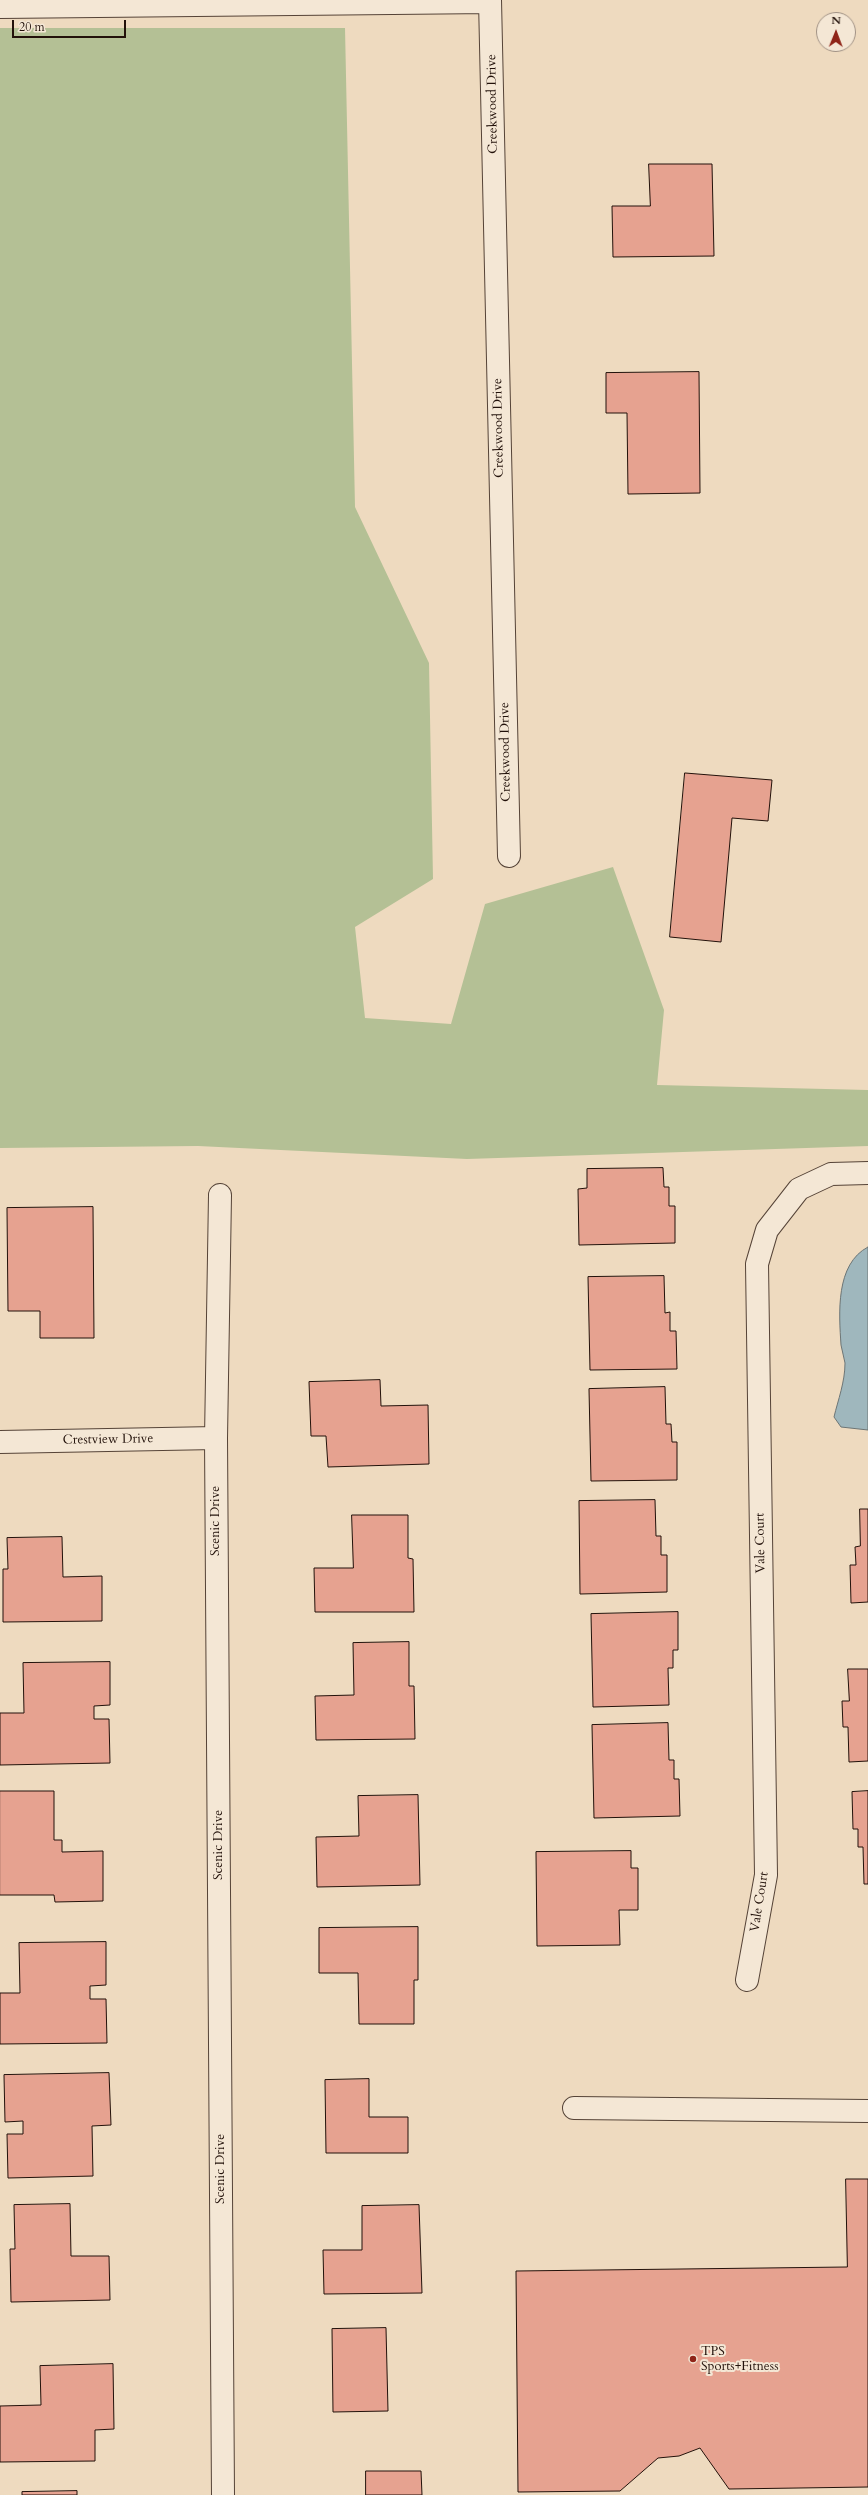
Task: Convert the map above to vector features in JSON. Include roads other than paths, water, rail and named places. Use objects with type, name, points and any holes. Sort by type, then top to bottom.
[{"type":"street","points":[[0,7],[490,1]]},
{"type":"street","name":"Creekwood Drive","points":[[490,1],[509,856]]},
{"type":"street","name":"Vale Court","points":[[747,1980],[766,1875],[757,1264],[766,1230],[799,1189],[831,1174],[868,1173]]},
{"type":"street","name":"Scenic Drive","points":[[220,1194],[216,1438],[223,2495]]},
{"type":"street","name":"Crestview Drive","points":[[0,1442],[216,1438]]},
{"type":"street","points":[[574,2108],[868,2111]]},
{"type":"water","points":[[868,1247],[868,1430],[841,1427],[834,1417],[843,1384],[845,1370],[840,1333],[841,1291],[844,1277],[850,1265],[857,1255]]},
{"type":"place","name":"TPS Sports+Fitness","points":[[693,2359]]}]
